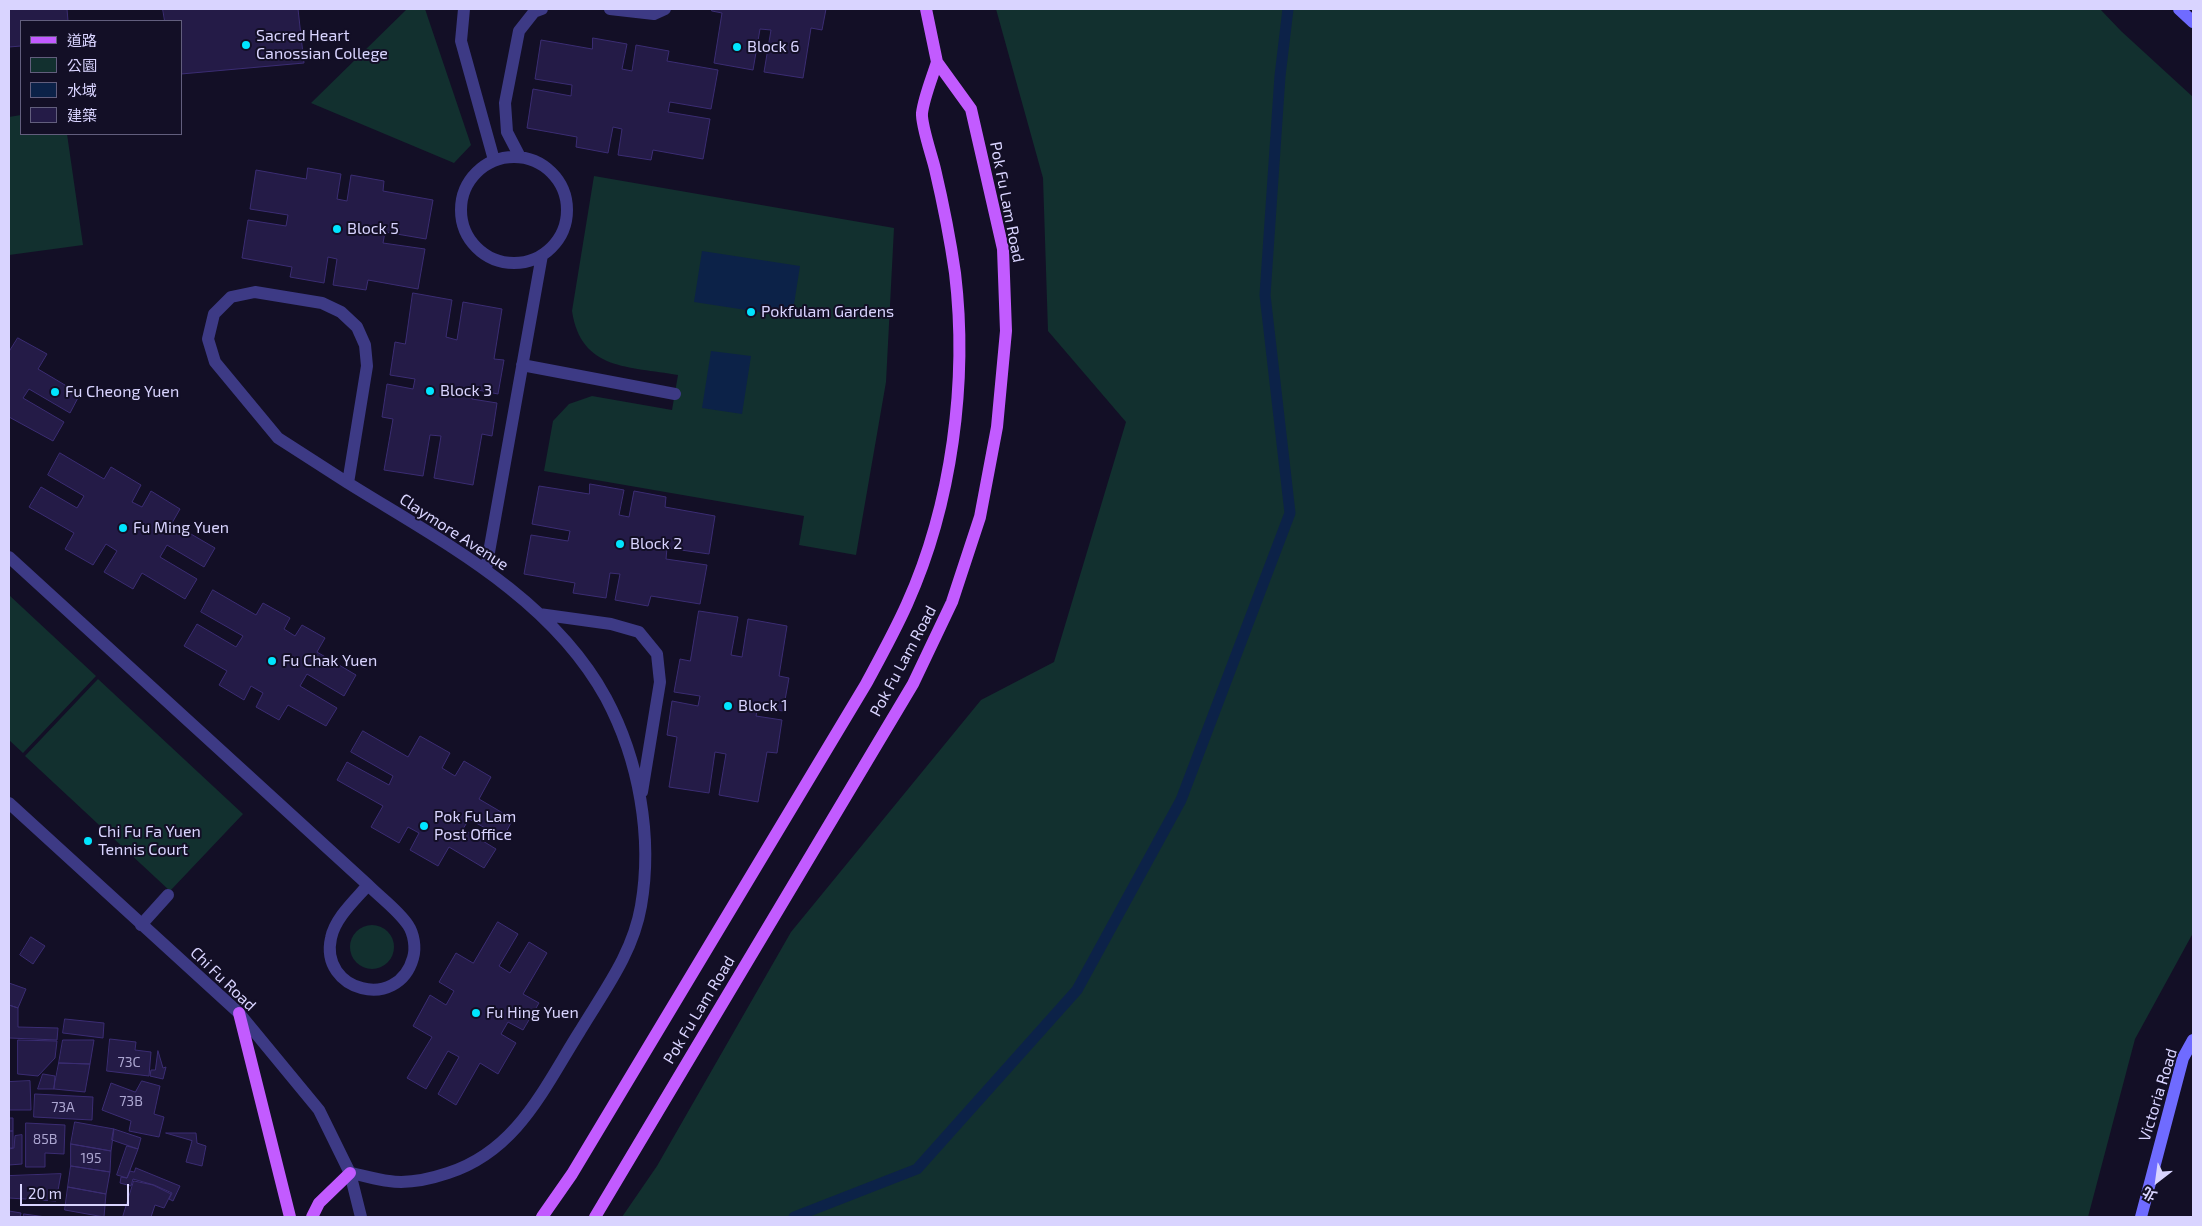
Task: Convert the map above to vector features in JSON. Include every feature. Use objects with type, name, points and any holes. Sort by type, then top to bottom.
[{"type":"main road","name":"Pok Fu Lam Road","points":[[542,1217],[572,1174],[866,684],[908,602],[938,515],[948,472],[954,428],[959,335],[952,252],[922,114],[936,62],[926,9]]},
{"type":"main road","points":[[2179,9],[2193,22]]},
{"type":"main road","name":"Pok Fu Lam Road","points":[[595,1217],[912,684],[952,602],[980,517],[992,455],[1006,331],[1003,249],[971,109],[936,62]]},
{"type":"main road","points":[[239,1013],[290,1217]]},
{"type":"main road","name":"Victoria Road","points":[[2141,1217],[2183,1058],[2193,1040]]},
{"type":"main road","points":[[312,1217],[319,1204],[350,1173]]},
{"type":"street","points":[[464,9],[461,41],[494,160]]},
{"type":"street","points":[[520,157],[507,132],[505,103],[520,31],[534,12],[542,9]]},
{"type":"street","points":[[610,9],[654,14],[665,9]]},
{"type":"street","points":[[520,157],[538,163],[553,174],[563,190],[567,208],[565,226],[556,242],[542,255],[526,262],[508,263],[491,258],[476,248],[466,234],[461,217],[461,199],[468,182],[479,169],[494,160],[520,157]]},
{"type":"street","points":[[486,569],[542,255]]},
{"type":"street","name":"Claymore Avenue","points":[[348,483],[367,366],[366,345],[357,327],[341,312],[322,303],[255,292],[231,297],[214,314],[208,339],[215,362],[278,438],[348,483],[486,569],[539,614],[575,653],[605,697],[627,746],[641,798],[645,852],[641,907],[626,956],[528,1113],[502,1144],[468,1167],[430,1179],[390,1182],[350,1173]]},
{"type":"street","points":[[522,366],[675,394]]},
{"type":"street","points":[[9,557],[368,885],[409,926],[414,940],[414,954],[410,967],[403,977],[393,985],[380,990],[365,990],[352,985],[340,976],[332,964],[329,950],[336,924],[368,885]]},
{"type":"street","name":"Claymore Avenue","points":[[539,614],[611,624],[639,632],[657,654],[660,682],[641,798]]},
{"type":"street","name":"Chi Fu Road","points":[[9,803],[239,1013],[319,1110],[350,1173],[361,1217]]},
{"type":"street","points":[[141,924],[168,895]]},
{"type":"green space","points":[[407,9],[425,9],[471,145],[454,163],[311,103]]},
{"type":"green space","points":[[996,9],[2100,9],[2121,31],[2193,97],[2193,933],[2135,1039],[2088,1217],[622,1217],[657,1166],[791,932],[981,700],[1054,662],[1126,422],[1048,331],[1043,178]]},
{"type":"green space","points":[[20,115],[20,135],[67,135],[83,245],[9,255],[9,117]]},
{"type":"green space","points":[[594,176],[894,228],[886,382],[856,555],[799,545],[804,516],[544,471],[553,421],[569,404],[592,396],[672,410],[678,375],[625,367],[610,362],[597,355],[585,345],[577,331],[572,311]]},
{"type":"green space","points":[[9,595],[96,676],[23,753],[9,740]]},
{"type":"green space","points":[[98,679],[243,814],[170,891],[25,756]]},
{"type":"green space","points":[[372,925],[384,929],[390,935],[394,947],[390,959],[384,965],[372,969],[360,965],[354,959],[350,947],[354,935],[360,929]]},
{"type":"water","points":[[702,251],[800,266],[792,317],[694,302]]},
{"type":"water","points":[[711,351],[751,356],[742,414],[702,408]]},
{"type":"building","points":[[9,9],[67,9],[68,20],[20,20],[20,46],[9,47]]},
{"type":"building","name":"Sacred Heart Canossian College","points":[[163,9],[298,9],[304,63],[182,74],[182,20],[165,20]]},
{"type":"building","name":"Block 6","points":[[712,9],[826,9],[822,30],[811,28],[803,78],[764,72],[771,30],[760,29],[753,70],[714,63],[722,13],[712,11]]},
{"type":"building","points":[[593,38],[627,44],[622,69],[632,71],[636,45],[669,51],[667,61],[718,70],[711,109],[670,102],[668,112],[710,119],[703,159],[653,150],[651,160],[618,155],[622,129],[613,127],[608,153],[576,147],[577,137],[527,128],[533,89],[571,96],[572,85],[535,79],[541,40],[592,49]]},
{"type":"building","name":"Block 5","points":[[308,168],[341,174],[337,199],[347,201],[351,175],[384,181],[383,191],[433,200],[426,239],[385,232],[383,243],[425,249],[418,289],[368,280],[366,290],[333,285],[337,259],[328,257],[324,283],[290,277],[292,267],[242,258],[248,220],[286,226],[288,215],[250,209],[256,170],[306,179]]},
{"type":"building","name":"Block 3","points":[[413,293],[452,300],[446,337],[457,340],[463,302],[502,309],[494,359],[504,360],[498,394],[473,389],[472,399],[497,403],[492,436],[482,434],[473,485],[434,478],[441,436],[430,435],[423,476],[384,470],[393,419],[382,417],[387,384],[413,389],[415,379],[390,375],[395,342],[405,344]]},
{"type":"building","name":"Fu Cheong Yuen","points":[[18,338],[47,354],[38,369],[80,394],[70,413],[29,389],[23,398],[64,422],[53,441],[9,417],[9,352]]},
{"type":"building","name":"Fu Ming Yuen","points":[[60,453],[104,479],[111,467],[141,485],[132,502],[142,507],[151,491],[180,509],[172,523],[215,548],[204,567],[167,545],[160,557],[197,579],[185,599],[142,573],[133,589],[104,572],[117,551],[106,544],[93,565],[65,549],[74,533],[29,507],[41,487],[77,508],[84,496],[48,475]]},
{"type":"building","name":"Block 2","points":[[590,484],[624,490],[619,515],[629,517],[634,491],[666,497],[665,507],[715,516],[709,554],[667,548],[666,559],[707,565],[700,604],[651,596],[648,606],[615,600],[620,574],[610,573],[606,598],[573,593],[575,583],[524,574],[531,535],[568,541],[570,531],[532,524],[539,486],[589,494]]},
{"type":"building","name":"Fu Chak Yuen","points":[[213,590],[256,615],[263,603],[290,618],[284,629],[295,636],[302,625],[325,638],[317,652],[356,675],[344,696],[307,674],[300,686],[337,708],[326,726],[288,705],[279,720],[256,707],[263,693],[251,686],[244,700],[219,685],[227,671],[184,646],[197,624],[236,647],[243,636],[201,612]]},
{"type":"building","name":"Block 1","points":[[699,611],[738,617],[731,655],[742,657],[748,619],[787,626],[779,676],[789,678],[783,711],[758,707],[756,716],[782,720],[777,753],[767,752],[758,802],[719,795],[726,754],[715,752],[709,793],[669,787],[677,737],[667,735],[672,701],[698,706],[700,696],[674,692],[680,659],[690,661]]},
{"type":"building","points":[[363,731],[408,757],[420,736],[450,753],[442,768],[455,776],[464,761],[491,777],[479,799],[513,819],[503,838],[469,819],[463,829],[496,849],[484,868],[449,847],[438,866],[410,850],[419,833],[408,827],[399,843],[371,827],[383,806],[337,780],[347,762],[389,785],[393,776],[351,752]]},
{"type":"building","name":"Fu Hing Yuen","points":[[498,922],[518,934],[499,966],[510,973],[529,942],[547,953],[523,994],[539,1003],[523,1030],[508,1022],[501,1034],[516,1043],[498,1074],[480,1063],[456,1105],[438,1094],[459,1057],[448,1051],[426,1089],[407,1078],[432,1037],[413,1026],[430,995],[446,1005],[454,991],[439,982],[456,953],[473,963]]},
{"type":"building","points":[[31,937],[45,946],[33,964],[20,955]]},
{"type":"building","points":[[9,983],[26,989],[18,1008],[9,1005]]},
{"type":"building","points":[[9,1005],[18,1008],[18,1027],[58,1028],[57,1040],[9,1038]]},
{"type":"building","points":[[65,1019],[104,1023],[103,1038],[63,1033]]},
{"type":"building","points":[[110,1039],[136,1042],[135,1050],[151,1052],[149,1076],[107,1071]]},
{"type":"building","points":[[18,1040],[57,1041],[55,1058],[38,1076],[18,1074]]},
{"type":"building","points":[[63,1040],[94,1040],[90,1064],[59,1063]]},
{"type":"building","points":[[158,1051],[163,1068],[166,1067],[163,1079],[150,1076],[151,1070],[155,1070]]},
{"type":"building","points":[[59,1063],[90,1064],[85,1092],[54,1089]]},
{"type":"building","points":[[43,1074],[55,1076],[54,1089],[38,1089]]},
{"type":"building","points":[[30,1081],[31,1110],[9,1110],[9,1082]]},
{"type":"building","points":[[142,1081],[160,1086],[154,1114],[164,1117],[159,1137],[129,1131],[131,1121],[102,1110],[111,1083],[135,1092]]},
{"type":"building","points":[[35,1094],[93,1097],[92,1120],[34,1117]]},
{"type":"building","points":[[9,1118],[13,1118],[13,1131],[9,1131]]},
{"type":"building","points":[[75,1122],[114,1129],[111,1151],[71,1144]]},
{"type":"building","points":[[26,1123],[65,1125],[64,1154],[45,1153],[45,1167],[26,1167]]},
{"type":"building","points":[[114,1129],[141,1138],[138,1149],[112,1140]]},
{"type":"building","points":[[9,1131],[13,1131],[13,1148],[9,1148]]},
{"type":"building","points":[[166,1133],[196,1133],[197,1143],[206,1146],[202,1166],[186,1162],[192,1141]]},
{"type":"building","points":[[22,1135],[22,1164],[9,1165],[9,1149],[14,1148],[15,1136]]},
{"type":"building","points":[[71,1144],[111,1151],[110,1172],[71,1166]]},
{"type":"building","points":[[127,1146],[138,1149],[127,1178],[117,1175]]},
{"type":"building","points":[[71,1166],[110,1172],[106,1194],[68,1187]]},
{"type":"building","points":[[136,1168],[180,1186],[173,1201],[169,1199],[172,1193],[154,1185],[133,1179],[131,1186],[120,1183],[121,1177],[127,1178],[130,1171],[134,1172]]},
{"type":"building","points":[[61,1174],[56,1201],[9,1198],[9,1176]]},
{"type":"building","points":[[134,1181],[153,1185],[171,1194],[164,1208],[155,1205],[151,1217],[123,1217]]},
{"type":"building","points":[[68,1187],[106,1194],[104,1217],[65,1210]]},
{"type":"building","points":[[9,1211],[21,1213],[20,1217],[9,1217]]},
{"type":"building","points":[[24,1214],[46,1217],[24,1217]]},
{"type":"waterway","points":[[794,1217],[917,1169],[1077,990],[1181,800],[1290,513],[1265,295],[1280,76],[1288,9]]},
{"type":"place","name":"Sacred Heart Canossian College","points":[[246,45]]},
{"type":"place","name":"Block 6","points":[[737,47]]},
{"type":"place","name":"Block 5","points":[[337,229]]},
{"type":"place","name":"Pokfulam Gardens","points":[[751,312]]},
{"type":"place","name":"Block 3","points":[[430,391]]},
{"type":"place","name":"Fu Cheong Yuen","points":[[55,392]]},
{"type":"place","name":"Fu Ming Yuen","points":[[123,528]]},
{"type":"place","name":"Block 2","points":[[620,544]]},
{"type":"place","name":"Fu Chak Yuen","points":[[272,661]]},
{"type":"place","name":"Block 1","points":[[728,706]]},
{"type":"place","name":"Pok Fu Lam Post Office","points":[[424,826]]},
{"type":"place","name":"Chi Fu Fa Yuen Tennis Court","points":[[88,841]]},
{"type":"place","name":"Fu Hing Yuen","points":[[476,1013]]}]
